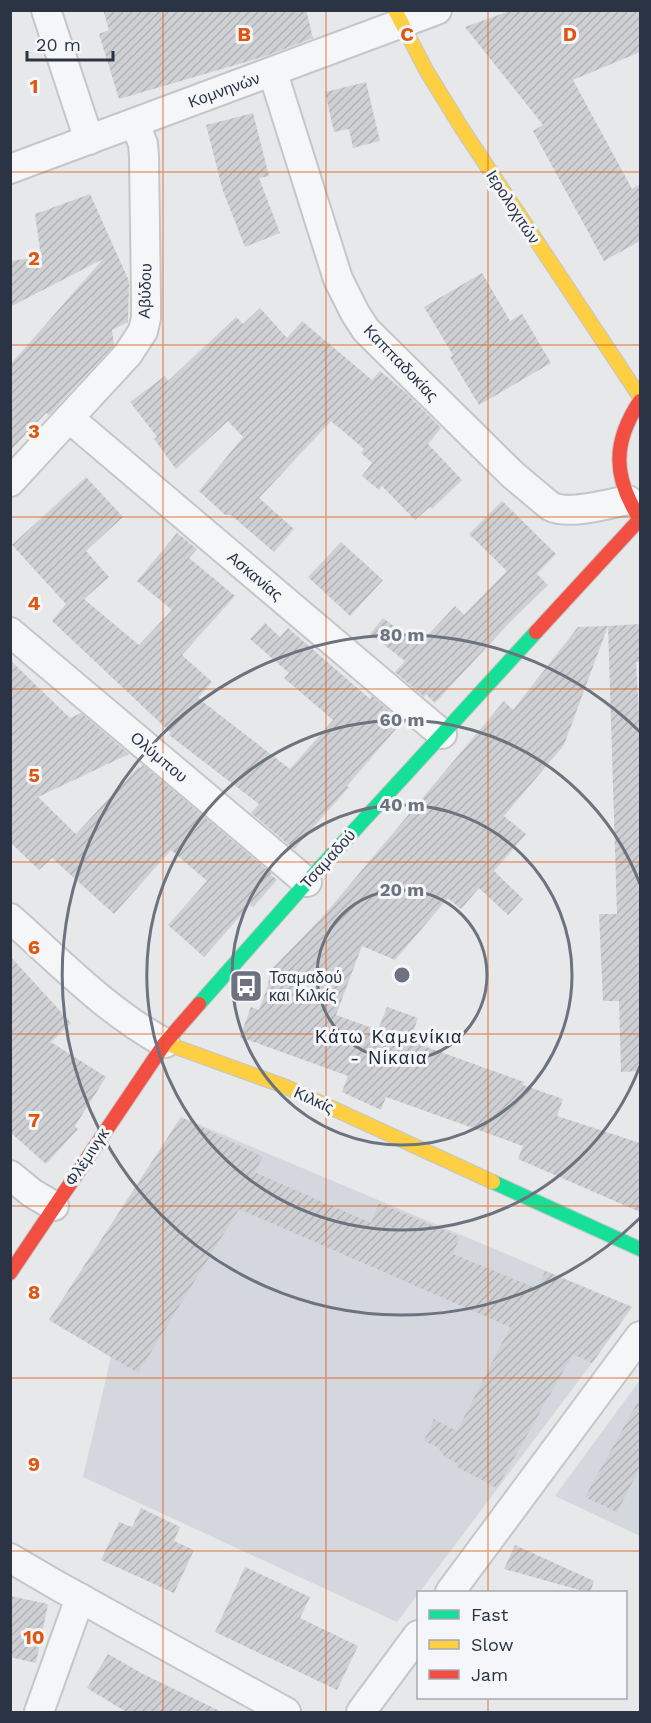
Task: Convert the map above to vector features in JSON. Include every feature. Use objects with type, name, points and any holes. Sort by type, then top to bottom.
[{"type":"street","points":[[46,10],[89,140]]},
{"type":"street","name":"Κομνηνών","points":[[10,169],[273,73],[399,17],[437,10]]},
{"type":"street","name":"Ιερολοχιτών","points":[[399,17],[451,111],[536,244],[640,399]]},
{"type":"street","name":"Καππαδοκίας","points":[[273,73],[338,279],[355,314],[366,330],[513,475],[550,506],[567,510],[636,513]]},
{"type":"street","name":"Αβύδου","points":[[10,482],[128,354],[143,331],[146,318],[147,265],[144,156],[143,144],[135,123]]},
{"type":"street","points":[[636,513],[623,490],[619,469],[619,448],[629,417],[640,399]]},
{"type":"street","name":"Ασκανίας","points":[[69,418],[442,734]]},
{"type":"street","name":"Τσαμαδού","points":[[165,1042],[442,734],[636,513]]},
{"type":"street","name":"Ολύμπου","points":[[10,632],[307,882]]},
{"type":"street","name":"Κιλκίς","points":[[10,918],[112,1009],[143,1031],[165,1042],[284,1086],[640,1249]]},
{"type":"street","name":"Φλέμινγκ","points":[[10,1273],[32,1202],[165,1042]]},
{"type":"street","points":[[10,1175],[32,1202]]},
{"type":"street","points":[[451,1591],[640,1336]]},
{"type":"street","points":[[10,1558],[286,1713]]},
{"type":"street","points":[[39,1713],[80,1598]]},
{"type":"street","points":[[361,1713],[417,1636]]},
{"type":"shaded area","points":[[181,1117],[632,1307],[420,1591],[417,1591],[417,1595],[397,1622],[83,1477],[111,1357],[49,1320]]},
{"type":"shaded area","points":[[640,1380],[640,1536],[555,1496]]},
{"type":"building","points":[[103,10],[306,10],[313,38],[266,56],[119,99],[99,34],[109,30]]},
{"type":"building","points":[[512,10],[640,10],[640,52],[573,80],[632,189],[640,184],[640,241],[604,261],[533,131],[543,125],[465,27]]},
{"type":"building","points":[[366,82],[380,141],[353,148],[349,129],[334,132],[325,92]]},
{"type":"building","points":[[253,113],[269,176],[259,178],[280,233],[245,247],[223,191],[206,125]]},
{"type":"building","points":[[90,194],[129,281],[128,322],[112,330],[114,345],[49,415],[46,413],[10,451],[10,365],[103,259],[10,307],[10,261],[41,257],[35,214]]},
{"type":"building","points":[[482,273],[510,321],[522,314],[551,363],[479,405],[424,307]]},
{"type":"building","points":[[260,308],[287,338],[302,321],[372,380],[380,371],[406,393],[441,428],[428,444],[462,480],[432,509],[430,507],[415,520],[382,486],[379,490],[362,476],[372,463],[361,453],[364,449],[331,421],[259,498],[294,529],[274,552],[231,515],[225,515],[199,491],[243,437],[228,421],[176,469],[154,439],[157,437],[130,402],[165,376],[168,381],[236,317],[243,324]]},
{"type":"building","points":[[86,477],[123,517],[86,551],[109,577],[84,599],[139,645],[172,610],[137,581],[177,533],[197,549],[189,558],[235,596],[182,655],[212,682],[198,698],[290,769],[333,720],[284,678],[289,673],[250,639],[265,623],[280,637],[288,628],[370,699],[372,696],[402,722],[294,849],[251,813],[259,804],[169,735],[171,733],[52,621],[66,604],[12,545]]},
{"type":"building","points":[[502,501],[556,554],[537,574],[548,585],[509,623],[435,703],[426,694],[424,697],[395,672],[405,661],[370,634],[383,618],[419,645],[455,606],[464,615],[507,571],[469,534]]},
{"type":"building","points":[[341,542],[383,580],[350,616],[308,577]]},
{"type":"building","points":[[640,624],[640,662],[636,662],[640,734],[640,1071],[621,1072],[619,1001],[603,1001],[599,914],[617,914],[608,626]]},
{"type":"building","points":[[608,626],[564,745],[504,816],[526,834],[494,871],[523,899],[508,915],[479,888],[461,909],[448,898],[395,960],[362,946],[336,1015],[378,1030],[387,1007],[418,1018],[410,1041],[524,1082],[523,1085],[563,1099],[557,1116],[640,1143],[640,1212],[518,1159],[523,1146],[386,1097],[381,1110],[342,1092],[348,1076],[240,1037],[251,1007],[259,1010],[268,986],[270,971],[325,914],[504,701],[513,710],[578,627]]},
{"type":"building","points":[[10,660],[70,718],[81,713],[129,754],[38,797],[76,834],[139,766],[140,768],[143,765],[277,880],[253,907],[250,905],[204,957],[168,925],[207,881],[171,850],[114,914],[52,858],[39,870],[10,842]]},
{"type":"building","points":[[10,956],[71,1023],[51,1042],[106,1077],[75,1126],[78,1129],[46,1164],[10,1132]]},
{"type":"building","points":[[181,1117],[263,1157],[254,1172],[371,1223],[379,1203],[460,1237],[453,1254],[538,1289],[545,1271],[632,1307],[592,1363],[573,1354],[497,1488],[457,1467],[458,1464],[444,1456],[438,1447],[424,1441],[434,1419],[457,1431],[510,1327],[239,1209],[138,1373],[49,1320]]},
{"type":"building","points":[[640,1398],[640,1468],[617,1512],[585,1497]]},
{"type":"building","points":[[141,1508],[180,1527],[174,1541],[194,1550],[174,1593],[101,1560],[119,1522],[132,1527]]},
{"type":"building","points":[[515,1545],[594,1581],[591,1591],[583,1591],[504,1569]]},
{"type":"building","points":[[245,1567],[310,1597],[300,1618],[358,1646],[337,1690],[215,1632]]},
{"type":"building","points":[[10,1596],[48,1604],[36,1663],[10,1657]]},
{"type":"building","points":[[108,1654],[143,1674],[224,1713],[128,1713],[87,1688]]},
{"type":"traffic: fast","points":[[199,1004],[307,882],[536,632]]},
{"type":"traffic: fast","points":[[493,1182],[640,1249]]},
{"type":"traffic: slow","points":[[395,10],[426,70],[461,127],[640,397]]},
{"type":"traffic: slow","points":[[165,1043],[284,1086],[493,1182]]},
{"type":"traffic: jam","points":[[640,401],[624,431],[619,460],[625,489],[640,519]]},
{"type":"traffic: jam","points":[[536,632],[640,519]]},
{"type":"traffic: jam","points":[[10,1273],[165,1043],[199,1004]]},
{"type":"place","name":"Τσαμαδού και Κιλκίς","points":[[246,986]]},
{"type":"district","name":"Κάτω Καμενίκια - Νίκαια","points":[[389,1046]]}]
